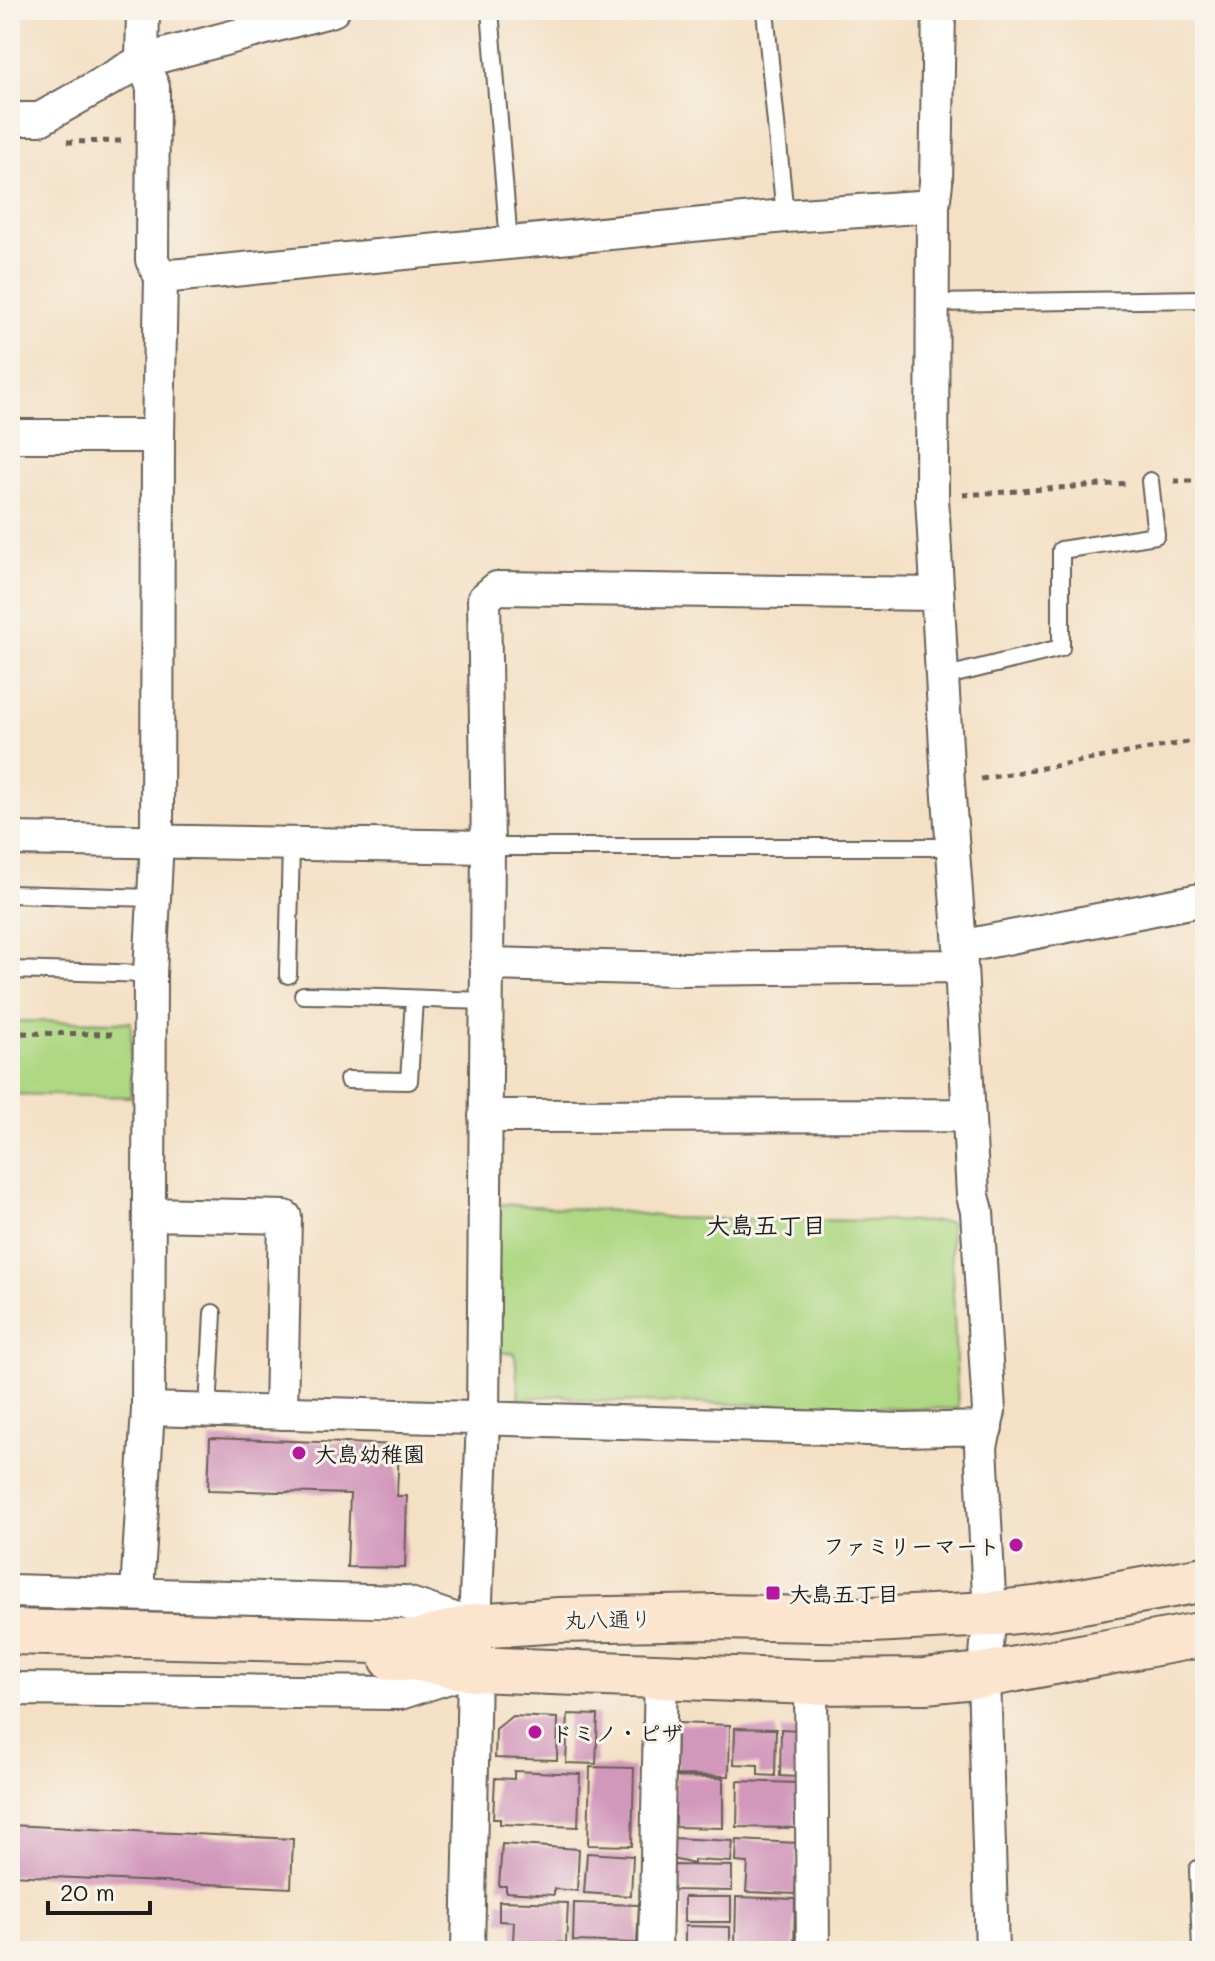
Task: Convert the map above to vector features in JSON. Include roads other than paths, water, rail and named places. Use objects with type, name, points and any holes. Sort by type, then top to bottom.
[{"type":"main road","name":"丸八通り","points":[[10,1655],[415,1650],[475,1626],[559,1620],[715,1617],[872,1620],[990,1614],[1057,1606],[1205,1579]]},
{"type":"main road","name":"丸八通り","points":[[10,1632],[415,1650],[474,1669],[811,1682],[925,1681],[984,1675],[1205,1634]]},
{"type":"street","points":[[137,1593],[148,1409],[150,974],[157,840],[161,277],[152,260],[153,87],[142,61],[143,10]]},
{"type":"street","points":[[10,119],[40,119],[142,61],[333,10]]},
{"type":"street","points":[[939,10],[933,206],[932,497],[988,1396],[981,1447],[990,1614],[984,1675],[992,1951]]},
{"type":"street","points":[[161,277],[785,216],[933,206]]},
{"type":"street","points":[[10,436],[158,436]]},
{"type":"street","points":[[468,1951],[483,1419],[488,847],[484,599],[497,588],[936,594]]},
{"type":"street","points":[[10,839],[488,847]]},
{"type":"street","points":[[486,964],[678,969],[961,957],[1205,899]]},
{"type":"street","points":[[485,1116],[969,1115]]},
{"type":"street","points":[[149,1214],[285,1217],[281,1413]]},
{"type":"street","points":[[148,1409],[904,1430],[986,1428]]},
{"type":"street","points":[[10,1591],[404,1602],[475,1626]]},
{"type":"street","points":[[10,1689],[400,1693],[474,1669]]},
{"type":"street","points":[[655,1951],[661,1675]]},
{"type":"street","points":[[811,1682],[813,1951]]},
{"type":"lane","points":[[490,10],[509,243]]},
{"type":"lane","points":[[765,10],[785,216]]},
{"type":"lane","points":[[933,303],[1205,299]]},
{"type":"lane","points":[[943,677],[1061,648],[1061,550],[1156,535],[1150,481]]},
{"type":"lane","points":[[288,975],[291,843]]},
{"type":"lane","points":[[488,847],[953,847]]},
{"type":"lane","points":[[10,894],[153,898]]},
{"type":"lane","points":[[10,970],[150,974]]},
{"type":"lane","points":[[303,995],[389,995],[414,999],[486,1001]]},
{"type":"lane","points":[[348,1080],[409,1081],[414,999]]},
{"type":"lane","points":[[208,1411],[213,1313]]},
{"type":"lane","points":[[1198,1869],[1201,1951]]},
{"type":"place","name":"大島幼稚園","points":[[299,1453]]},
{"type":"place","name":"ファミリーマート","points":[[1016,1545]]},
{"type":"place","name":"大島五丁目","points":[[773,1593]]},
{"type":"place","name":"ドミノ・ピザ","points":[[535,1732]]},
{"type":"district","name":"大島五丁目","points":[[766,1224]]}]
